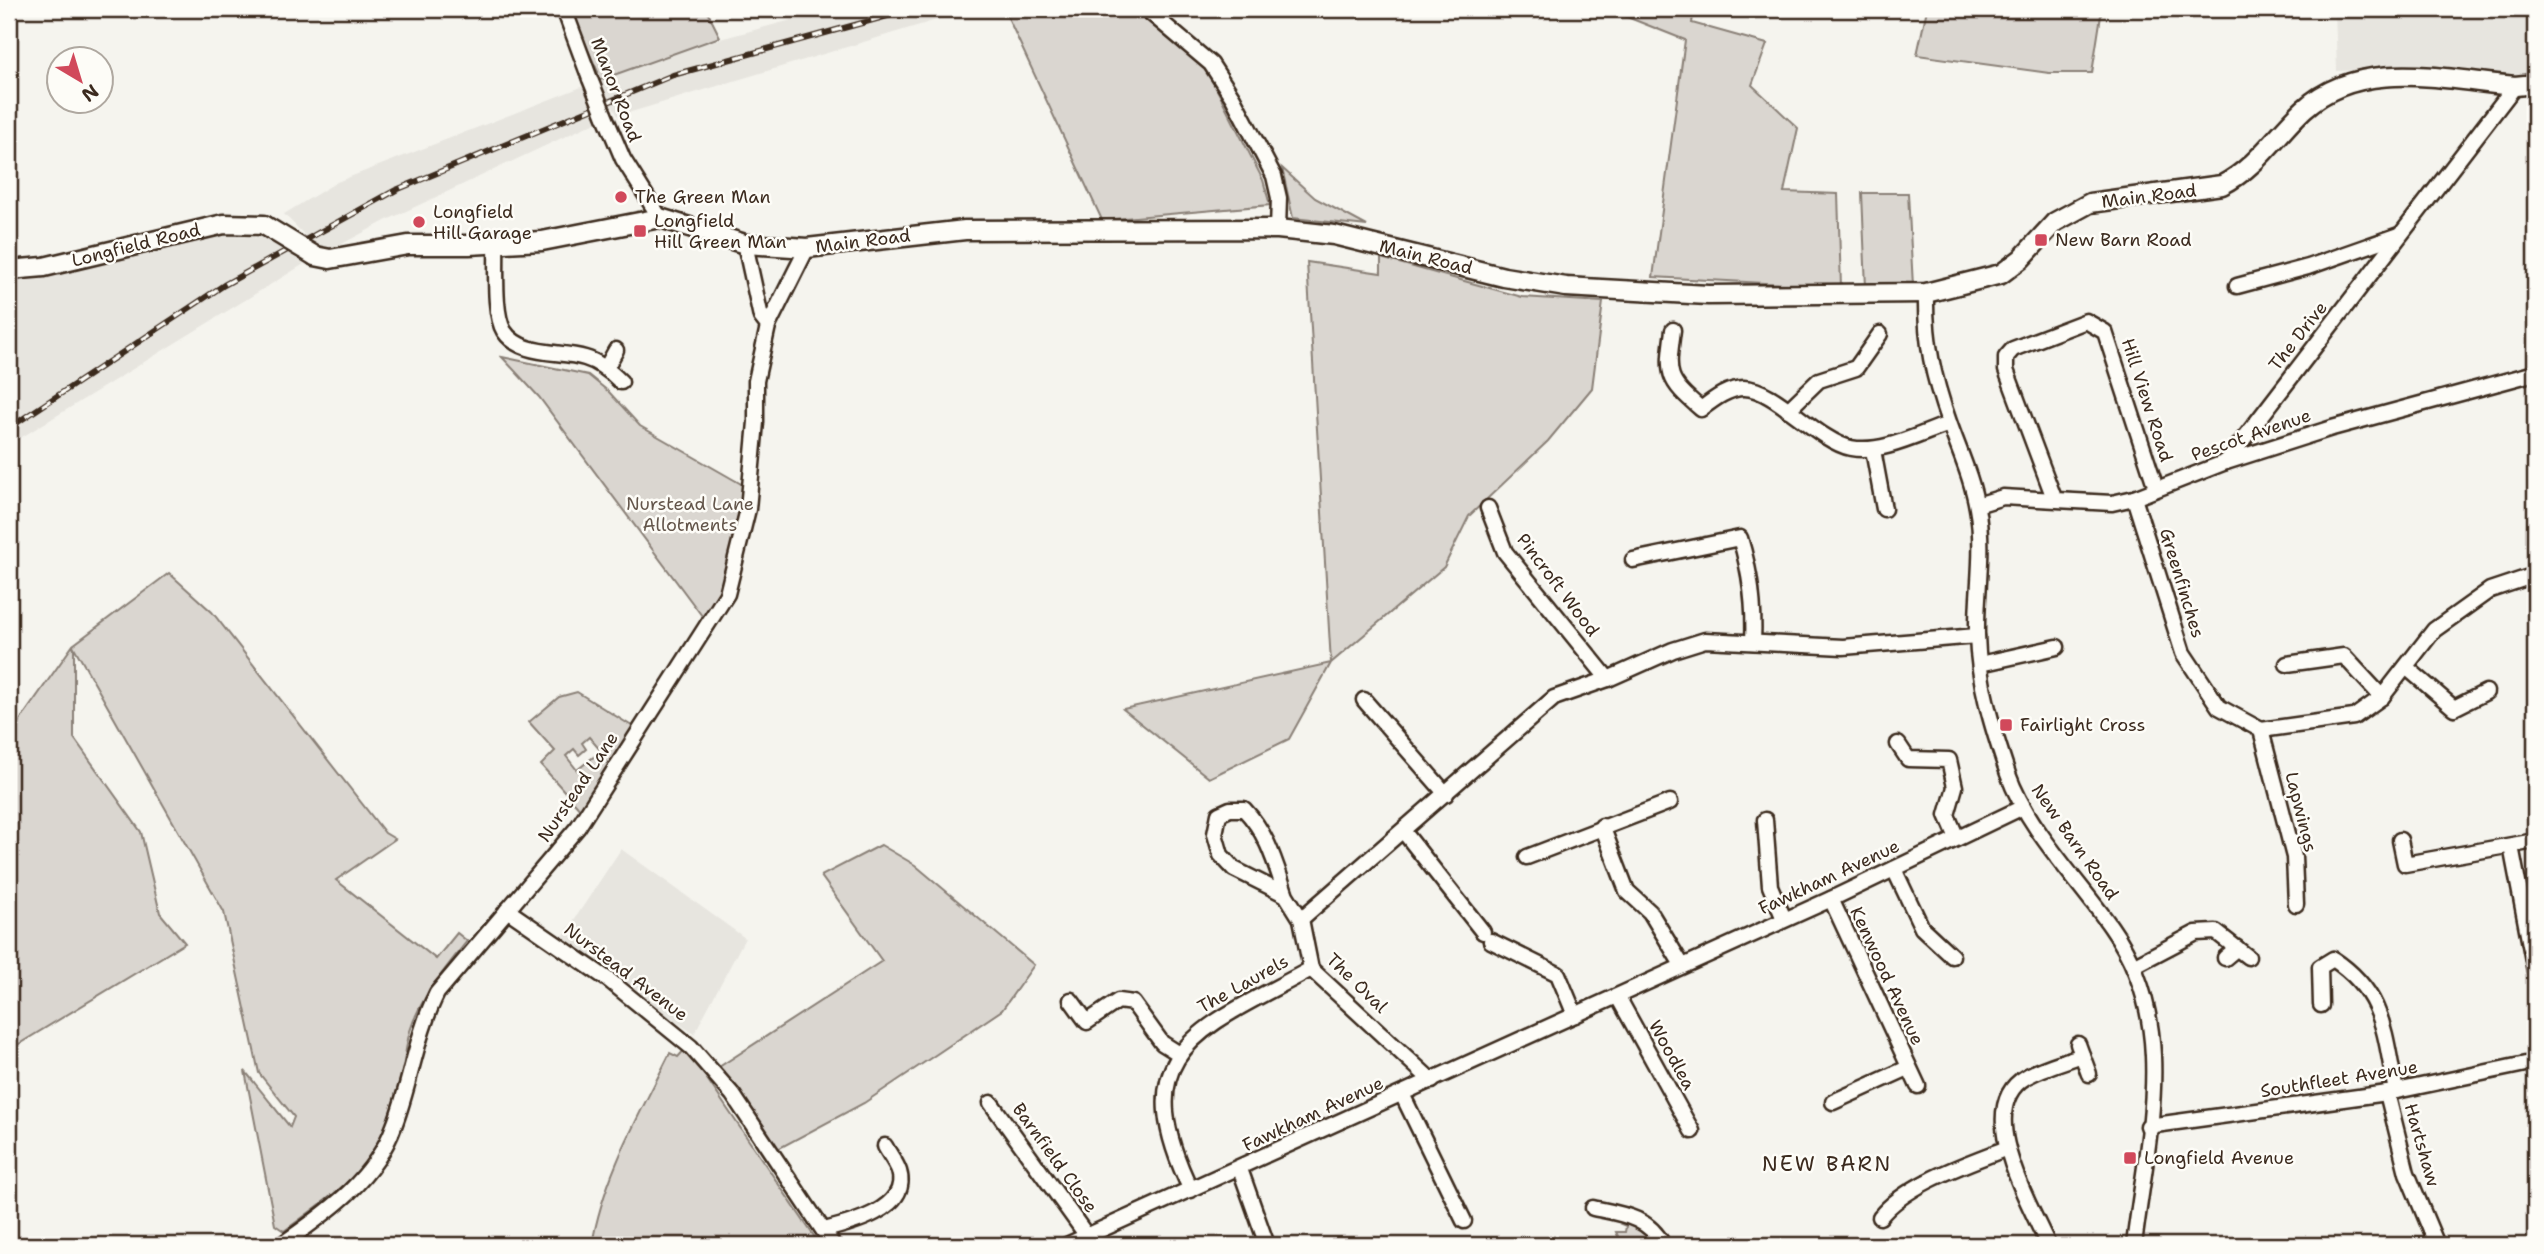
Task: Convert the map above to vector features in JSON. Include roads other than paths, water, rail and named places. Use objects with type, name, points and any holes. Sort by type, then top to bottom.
[{"type":"main road","name":"Main Road","points":[[264,225],[315,256],[330,259],[408,245],[496,244],[556,239],[660,218],[745,244],[807,248],[965,230],[1278,229],[1334,235],[1504,277],[1566,287],[1707,295],[1926,293],[2001,274],[2021,260],[2055,222],[2090,203],[2222,186],[2242,172],[2304,109],[2339,86],[2386,75],[2515,86],[2535,85]]},
{"type":"main road","name":"Longfield Road","points":[[9,270],[44,267],[224,224],[264,225]]},
{"type":"street","name":"Manor Road","points":[[564,9],[623,159],[660,218]]},
{"type":"street","points":[[1146,9],[1211,64],[1233,98],[1274,176],[1279,198],[1278,229]]},
{"type":"street","name":"The Drive","points":[[2226,462],[2515,86]]},
{"type":"street","points":[[2237,286],[2308,267],[2400,235]]},
{"type":"street","points":[[496,244],[498,307],[503,330],[525,348],[584,357],[606,368],[621,382]]},
{"type":"street","points":[[745,244],[761,317],[768,326]]},
{"type":"street","name":"Nurstead Lane","points":[[281,1245],[326,1214],[364,1178],[394,1128],[425,1018],[438,993],[578,828],[727,594],[739,555],[748,509],[756,422],[756,381],[768,326],[807,248]]},
{"type":"street","name":"New Barn Road","points":[[1926,293],[1925,337],[1949,424],[1977,505],[1981,533],[1977,636],[1986,703],[2009,776],[2023,807],[2135,965],[2149,1007],[2155,1069],[2134,1245]]},
{"type":"street","name":"Hill View Road","points":[[2054,498],[2007,370],[2006,357],[2013,349],[2086,321],[2105,331],[2155,488]]},
{"type":"street","points":[[1673,330],[1668,368],[1681,391],[1701,409],[1730,391],[1746,387],[1788,410],[1826,438],[1849,448],[1873,450],[1949,424]]},
{"type":"street","points":[[1788,410],[1819,380],[1856,368],[1880,334]]},
{"type":"street","points":[[606,368],[616,350]]},
{"type":"street","name":"Pescot Avenue","points":[[1977,505],[2003,497],[2112,503],[2134,498],[2226,462],[2332,428],[2535,373]]},
{"type":"street","points":[[1873,450],[1884,509]]},
{"type":"street","name":"Greenfinches","points":[[2134,498],[2183,653],[2218,707],[2261,730]]},
{"type":"street","name":"Pincroft Wood","points":[[1488,508],[1505,552],[1608,679]]},
{"type":"street","points":[[1633,560],[1740,538],[1754,598],[1753,642]]},
{"type":"street","points":[[2261,730],[2354,717],[2382,697],[2434,630],[2490,590],[2535,575]]},
{"type":"street","points":[[1301,919],[1404,832],[1547,703],[1673,650],[1705,640],[1843,647],[1977,636]]},
{"type":"street","points":[[1980,664],[2057,647]]},
{"type":"street","points":[[2287,664],[2343,656],[2382,697]]},
{"type":"street","points":[[2406,667],[2454,708],[2486,692]]},
{"type":"street","points":[[1364,700],[1446,794]]},
{"type":"street","name":"Lapwings","points":[[2261,730],[2294,857],[2296,904]]},
{"type":"street","points":[[1898,744],[1909,759],[1949,760],[1955,787],[1947,815],[1957,838]]},
{"type":"street","points":[[1527,857],[1670,802]]},
{"type":"street","name":"Fawkham Avenue","points":[[1067,1245],[1240,1170],[1618,997],[2023,807]]},
{"type":"street","name":"The Oval","points":[[1286,895],[1234,869],[1222,855],[1215,834],[1219,814],[1230,809],[1244,809],[1258,824],[1268,842],[1286,895],[1301,919],[1311,969],[1432,1081]]},
{"type":"street","points":[[1765,820],[1770,886],[1784,919]]},
{"type":"street","points":[[1602,826],[1627,891],[1650,912],[1682,965]]},
{"type":"street","points":[[1404,832],[1487,937],[1558,974],[1575,1015]]},
{"type":"street","points":[[2400,840],[2405,864],[2535,841]]},
{"type":"street","points":[[2511,846],[2535,971]]},
{"type":"street","points":[[1894,869],[1922,928],[1952,956]]},
{"type":"street","name":"Kenwood Avenue","points":[[1831,899],[1918,1086]]},
{"type":"street","name":"Nurstead Avenue","points":[[507,910],[610,981],[691,1047],[733,1095],[834,1245]]},
{"type":"street","points":[[2135,965],[2196,933],[2216,932],[2243,952],[2225,958]]},
{"type":"street","name":"Hartshaw","points":[[2321,1005],[2320,967],[2333,959],[2352,974],[2377,1003],[2406,1173],[2437,1245]]},
{"type":"street","name":"The Laurels","points":[[1178,1053],[1206,1027],[1311,969]]},
{"type":"street","name":"Woodlea","points":[[1618,997],[1692,1131]]},
{"type":"street","points":[[1071,1000],[1090,1027],[1118,1002],[1129,1001],[1137,1007],[1163,1043],[1178,1053],[1170,1072],[1167,1111],[1173,1148],[1191,1190]]},
{"type":"street","points":[[2048,1245],[2007,1149],[2004,1110],[2015,1088],[2026,1077],[2080,1050],[2089,1074]]},
{"type":"street","name":"Southfleet Avenue","points":[[2148,1126],[2392,1092],[2535,1062]]},
{"type":"street","name":"Kenwood Avenue","points":[[1833,1102],[1909,1068]]},
{"type":"street","points":[[1402,1094],[1464,1221]]},
{"type":"street","name":"Barnfield Close","points":[[991,1103],[1087,1236]]},
{"type":"street","points":[[824,1230],[854,1223],[889,1204],[898,1188],[900,1172],[885,1146]]},
{"type":"street","points":[[1880,1217],[1890,1205],[1931,1181],[2007,1149]]},
{"type":"street","points":[[1240,1170],[1267,1245]]},
{"type":"street","points":[[1594,1208],[1644,1223],[1656,1233],[1663,1245]]},
{"type":"railway","points":[[9,428],[224,285],[396,190],[673,75],[913,9]]},
{"type":"place","name":"The Green Man","points":[[621,197]]},
{"type":"place","name":"Longfield Hill Garage","points":[[419,222]]},
{"type":"place","name":"Longfield Hill Green Man","points":[[640,231]]},
{"type":"place","name":"New Barn Road","points":[[2041,240]]},
{"type":"place","name":"Fairlight Cross","points":[[2006,725]]},
{"type":"place","name":"Longfield Avenue","points":[[2130,1158]]},
{"type":"district","name":"NEW BARN","points":[[1827,1164]]},
{"type":"park label","name":"Nurstead Lane Allotments","points":[[690,514]]}]
